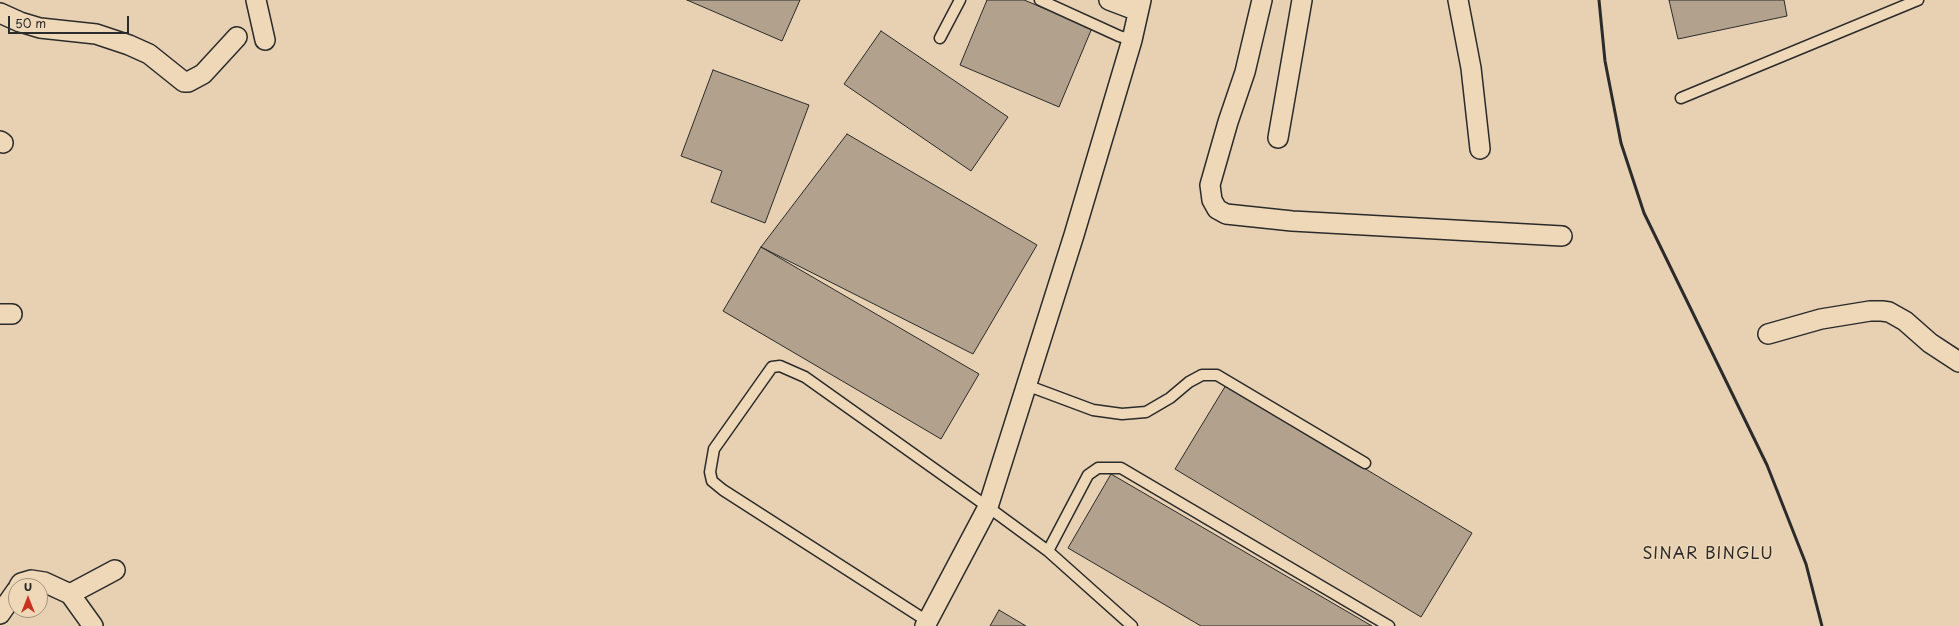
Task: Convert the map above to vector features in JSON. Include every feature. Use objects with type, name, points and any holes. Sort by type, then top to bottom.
[{"type":"street","points":[[256,0],[265,40]]},
{"type":"street","points":[[926,623],[988,507],[1074,235],[1132,40],[1140,5],[1109,0]]},
{"type":"street","points":[[1262,0],[1245,72],[1228,122],[1210,185],[1212,200],[1217,209],[1226,214],[1292,222],[1562,236]]},
{"type":"street","points":[[1278,138],[1302,0]]},
{"type":"street","points":[[1458,0],[1471,68],[1480,149]]},
{"type":"street","points":[[0,13],[20,22],[40,28],[96,34],[129,45],[148,54],[184,82],[188,82],[202,74],[237,37]]},
{"type":"street","points":[[1768,334],[1821,319],[1870,311],[1889,312],[1905,321],[1930,344],[1959,362]]},
{"type":"street","points":[[70,594],[115,570]]},
{"type":"street","points":[[48,584],[70,594],[93,626]]},
{"type":"street","points":[[0,614],[8,602]]},
{"type":"lane","points":[[940,38],[960,0]]},
{"type":"lane","points":[[1040,0],[1119,36],[1132,40]]},
{"type":"lane","points":[[1681,98],[1918,0]]},
{"type":"lane","points":[[926,623],[723,490],[712,481],[710,472],[714,449],[772,367],[780,366],[805,377],[988,507],[1048,551],[1132,626]]},
{"type":"lane","points":[[1026,385],[1093,410],[1128,413],[1146,412],[1170,398],[1189,382],[1202,375],[1217,375],[1365,463]]},
{"type":"lane","points":[[1048,551],[1088,475],[1098,468],[1121,468],[1389,626]]},
{"type":"building","points":[[687,0],[800,0],[782,41]]},
{"type":"building","points":[[987,0],[1024,0],[1092,28],[1059,107],[960,65]]},
{"type":"building","points":[[1669,0],[1784,0],[1787,16],[1678,39]]},
{"type":"building","points":[[881,31],[1008,117],[971,171],[844,84]]},
{"type":"building","points":[[713,70],[809,105],[765,223],[711,202],[722,171],[681,156]]},
{"type":"building","points":[[847,134],[1037,245],[973,354],[761,247]]},
{"type":"building","points":[[761,247],[979,374],[941,439],[723,311]]},
{"type":"building","points":[[1226,385],[1472,533],[1421,617],[1175,469]]},
{"type":"building","points":[[1111,474],[1372,626],[1201,626],[1068,548]]},
{"type":"building","points":[[999,610],[1026,626],[990,626]]},
{"type":"railway","points":[[1599,0],[1605,61],[1621,143],[1644,213],[1767,465],[1806,564],[1822,626]]},
{"type":"district","name":"SINAR BINGLU","points":[[1708,555]]}]
